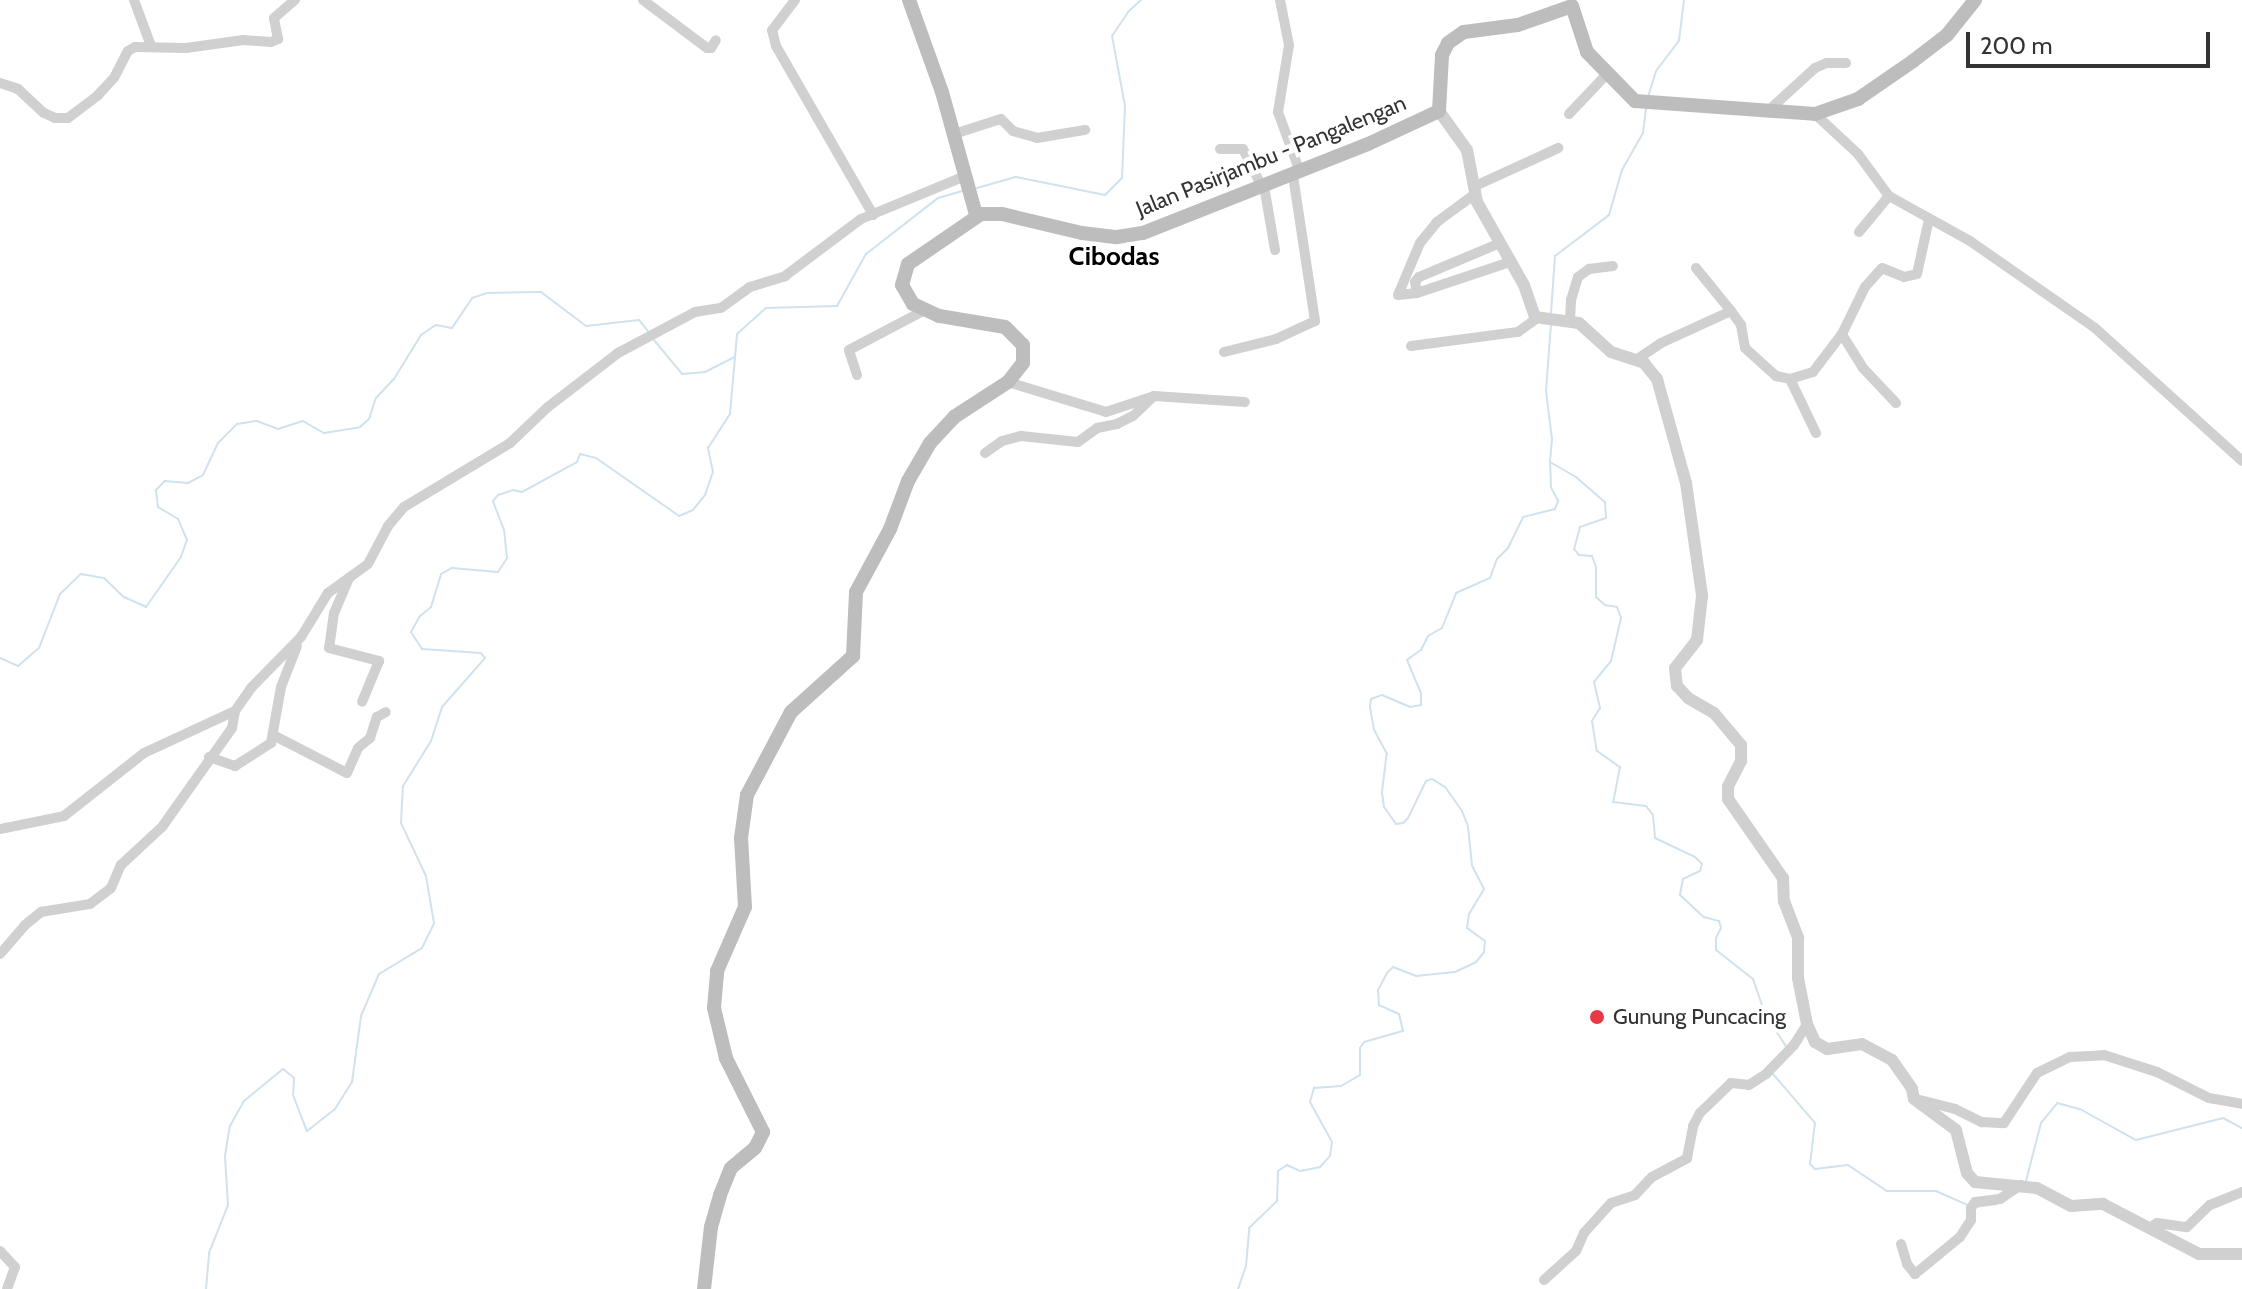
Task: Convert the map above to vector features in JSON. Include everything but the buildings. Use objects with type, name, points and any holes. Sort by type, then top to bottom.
[{"type":"main road","points":[[704,1289],[711,1227],[720,1195],[731,1168],[755,1148],[763,1132],[726,1058],[714,1008],[717,971],[745,907],[741,838],[747,795],[791,712],[853,656],[856,592],[890,529],[908,481],[930,443],[954,417],[1018,374],[1025,353],[1012,332],[997,325],[923,311],[906,295],[902,285],[908,264],[976,215],[969,200],[954,134],[909,0]]},
{"type":"main road","points":[[1439,111],[1441,64],[1448,43],[1464,32],[1535,21],[1559,8],[1572,6],[1587,52],[1607,74],[1644,102],[1815,114],[1858,99],[1913,61],[1947,35],[1975,0]]},
{"type":"main road","name":"Jalan Pasirjambu - Pangalengan","points":[[976,215],[1002,214],[1032,224],[1117,237],[1143,233],[1297,173],[1439,111]]},
{"type":"street","points":[[134,0],[151,46]]},
{"type":"street","points":[[0,83],[18,89],[44,113],[55,118],[68,118],[114,78],[128,51],[151,46],[186,48],[243,40],[271,42],[278,39],[274,18],[295,0]]},
{"type":"street","points":[[643,0],[707,48],[711,48],[716,40]]},
{"type":"street","points":[[795,0],[772,30],[776,46],[867,206]]},
{"type":"street","points":[[1224,352],[1276,339],[1315,321],[1297,173],[1278,112],[1289,45],[1280,0]]},
{"type":"street","points":[[1769,110],[1815,68],[1827,63],[1846,63]]},
{"type":"street","points":[[1569,114],[1607,74]]},
{"type":"street","points":[[1439,111],[1467,150],[1474,191],[1524,285],[1530,311],[1540,319]]},
{"type":"street","points":[[1815,114],[1858,154],[1889,196],[2016,271],[2095,328],[2242,461]]},
{"type":"street","points":[[954,134],[1001,119],[1013,131],[1037,138],[1085,130]]},
{"type":"street","points":[[1510,262],[1417,293],[1398,295],[1420,243],[1437,222],[1474,191],[1558,148]]},
{"type":"street","points":[[1220,149],[1243,149],[1263,187],[1275,250]]},
{"type":"street","points":[[209,757],[235,766],[267,746],[273,735],[281,687],[301,637],[322,601],[374,556],[388,526],[404,507],[510,443],[548,407],[618,353],[695,312],[721,308],[745,289],[782,277],[847,226],[867,206],[966,178]]},
{"type":"street","points":[[1859,232],[1889,196]]},
{"type":"street","points":[[1696,268],[1744,331],[1745,348],[1776,376],[1790,379],[1813,372],[1842,334],[1865,287],[1882,268],[1904,277],[1917,274],[1929,219]]},
{"type":"street","points":[[1417,293],[1415,282],[1419,277],[1500,243]]},
{"type":"street","points":[[1567,320],[1578,277],[1589,269],[1613,266]]},
{"type":"street","points":[[857,375],[849,350],[923,311]]},
{"type":"street","points":[[1636,360],[1661,343],[1731,311]]},
{"type":"street","points":[[1411,346],[1518,332],[1540,319],[1567,320],[1579,323],[1611,352],[1644,363],[1657,379],[1686,483],[1699,557],[1699,633],[1693,648],[1675,668],[1677,686],[1688,698],[1714,713],[1741,745],[1741,761],[1728,787],[1728,799],[1783,878],[1784,901],[1798,938],[1798,978],[1807,1024],[1815,1042],[1823,1048],[1862,1044],[1892,1060],[1912,1089],[1914,1099],[1956,1130],[1967,1173],[1975,1182],[2037,1188],[2071,1206],[2111,1206],[2199,1254],[2242,1254]]},
{"type":"street","points":[[1842,334],[1863,368],[1896,403]]},
{"type":"street","points":[[1790,379],[1816,433]]},
{"type":"street","points":[[1008,382],[1106,412],[1154,396],[1245,402]]},
{"type":"street","points":[[985,453],[1002,441],[1021,436],[1078,442],[1097,428],[1117,424],[1133,416],[1154,396]]},
{"type":"street","points":[[350,576],[334,613],[329,648],[379,661],[362,702]]},
{"type":"street","points":[[0,954],[41,912],[90,904],[111,888],[121,865],[162,827],[232,728],[235,711],[251,688],[301,637]]},
{"type":"street","points":[[0,829],[64,816],[163,741],[235,711]]},
{"type":"street","points":[[273,735],[347,773],[358,748],[370,738],[377,717],[386,712]]},
{"type":"street","points":[[1544,1280],[1576,1251],[1584,1233],[1611,1203],[1635,1195],[1659,1172],[1684,1161],[1689,1155],[1693,1126],[1700,1113],[1731,1083],[1749,1085],[1766,1074],[1794,1045],[1807,1024]]},
{"type":"street","points":[[1914,1099],[1955,1109],[1982,1122],[2004,1123],[2037,1073],[2059,1061],[2093,1055],[2143,1066],[2209,1098],[2242,1104]]},
{"type":"street","points":[[1901,1244],[1907,1264],[1915,1274],[1960,1237],[1971,1220],[1971,1208],[1975,1202],[2000,1199],[2021,1185]]},
{"type":"street","points":[[2151,1227],[2157,1223],[2187,1227],[2210,1205],[2242,1192]]},
{"type":"street","points":[[0,1251],[15,1267],[7,1289]]},
{"type":"waterway","points":[[977,188],[1016,177],[1105,195],[1122,178],[1125,106],[1112,36],[1128,12],[1141,0]]},
{"type":"waterway","points":[[1648,97],[1656,71],[1679,40],[1684,0]]},
{"type":"waterway","points":[[1551,313],[1555,256],[1609,215],[1622,170],[1643,133],[1646,107]]},
{"type":"waterway","points":[[206,1289],[209,1253],[228,1205],[225,1156],[230,1126],[244,1101],[283,1069],[294,1078],[293,1095],[307,1131],[335,1109],[352,1082],[361,1016],[379,974],[422,948],[434,923],[426,876],[401,823],[403,786],[431,741],[442,707],[485,658],[481,653],[422,649],[411,632],[420,616],[431,607],[441,574],[452,568],[498,572],[507,558],[504,530],[493,501],[498,495],[513,490],[522,492],[577,462],[580,454],[596,458],[679,516],[693,510],[705,495],[713,472],[708,448],[730,414],[737,334],[766,308],[837,306],[866,254],[938,198],[963,191]]},
{"type":"waterway","points":[[0,658],[18,666],[39,648],[60,594],[81,574],[104,578],[124,597],[146,607],[181,557],[187,540],[178,519],[158,507],[156,490],[165,481],[188,483],[203,475],[218,443],[237,424],[257,421],[278,429],[303,421],[324,433],[360,427],[369,419],[376,398],[394,379],[421,335],[436,325],[452,328],[472,298],[487,293],[541,292],[586,326],[639,320],[648,331]]},
{"type":"waterway","points":[[1551,324],[1546,391],[1552,439],[1550,462],[1576,477],[1605,502],[1606,518],[1580,527],[1574,549],[1579,555],[1592,556],[1596,567],[1596,597],[1605,605],[1617,607],[1621,618],[1611,661],[1594,682],[1600,708],[1592,721],[1597,751],[1620,767],[1613,802],[1646,806],[1653,815],[1655,838],[1695,857],[1702,864],[1700,871],[1683,879],[1680,895],[1704,917],[1719,921],[1721,928],[1716,938],[1716,950],[1753,979],[1765,1014],[1786,1046]]},
{"type":"waterway","points":[[654,340],[682,374],[705,372],[735,357]]},
{"type":"waterway","points":[[1238,1289],[1246,1266],[1249,1228],[1277,1201],[1278,1171],[1287,1165],[1300,1171],[1320,1167],[1330,1156],[1332,1142],[1310,1102],[1314,1088],[1341,1086],[1360,1075],[1360,1048],[1364,1042],[1403,1031],[1399,1014],[1379,1005],[1378,990],[1387,973],[1393,967],[1416,976],[1455,972],[1476,962],[1484,952],[1485,941],[1467,928],[1469,914],[1484,889],[1472,865],[1468,826],[1462,811],[1445,787],[1432,779],[1426,781],[1408,818],[1396,824],[1384,807],[1382,792],[1387,754],[1374,730],[1371,699],[1382,695],[1410,707],[1421,705],[1421,693],[1407,660],[1421,650],[1428,636],[1442,628],[1456,593],[1490,578],[1497,559],[1508,548],[1523,517],[1555,509],[1558,501],[1551,487],[1550,463]]},
{"type":"waterway","points":[[1773,1074],[1815,1123],[1810,1164],[1815,1169],[1848,1165],[1887,1191],[1936,1191],[1969,1206]]},
{"type":"waterway","points":[[2026,1181],[2041,1123],[2057,1103],[2080,1109],[2136,1140],[2223,1118],[2242,1128]]},
{"type":"waterway","points":[[1976,1207],[1997,1204]]},
{"type":"place","name":"Gunung Puncacing","points":[[1597,1017]]},
{"type":"district","name":"Cibodas","points":[[1114,257]]}]
